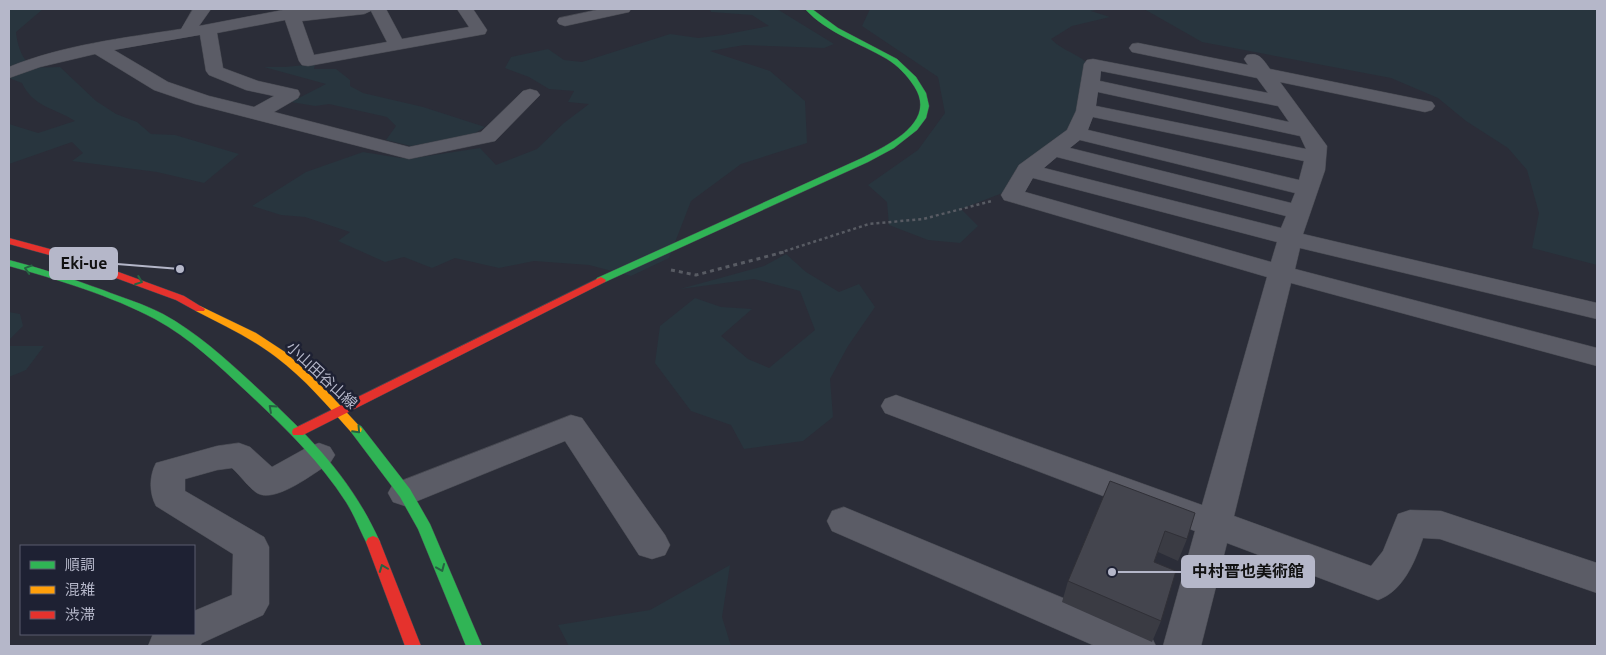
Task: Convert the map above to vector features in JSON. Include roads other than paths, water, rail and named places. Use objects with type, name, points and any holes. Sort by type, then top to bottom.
[{"type":"main road","points":[[309,444],[339,410],[636,263],[865,160],[899,142],[911,132],[926,105],[925,93],[919,83],[888,56],[819,19],[808,9]]},
{"type":"main road","name":"小山田谷山線","points":[[9,241],[68,257],[180,298],[214,315],[280,355],[308,379],[362,434],[405,493],[425,528],[474,646]]},
{"type":"main road","points":[[9,264],[60,278],[146,310],[194,340],[222,362],[309,444],[350,496],[368,528],[412,646]]},
{"type":"street","points":[[186,34],[200,10],[203,9]]},
{"type":"street","points":[[9,73],[34,63],[98,48],[291,14],[364,9]]},
{"type":"street","points":[[378,9],[398,45]]},
{"type":"street","points":[[291,14],[308,61],[479,30],[465,9]]},
{"type":"street","points":[[565,21],[623,9]]},
{"type":"street","points":[[208,30],[215,72],[253,86],[292,94],[257,114]]},
{"type":"street","points":[[98,48],[162,86],[202,100],[408,152],[488,137],[530,95]]},
{"type":"street","points":[[1138,48],[1259,67],[1425,106]]},
{"type":"street","points":[[1285,102],[1093,64],[1086,110],[1076,132],[1027,170],[1012,195],[1282,273],[1597,357]]},
{"type":"street","points":[[1182,646],[1295,225],[1314,170],[1316,157],[1317,146],[1259,67]]},
{"type":"street","points":[[1090,86],[1307,132]]},
{"type":"street","points":[[1086,110],[1316,157]]},
{"type":"street","points":[[1076,132],[1308,189]]},
{"type":"street","points":[[1053,150],[1295,225],[1597,311]]},
{"type":"street","points":[[1027,170],[1295,225]]},
{"type":"street","points":[[896,406],[1378,584],[1398,558],[1410,524],[1441,525],[1597,578]]},
{"type":"street","points":[[405,493],[571,426],[652,545]]},
{"type":"street","points":[[195,629],[250,604],[252,546],[168,497],[168,472],[217,458],[239,455],[269,484],[309,444]]},
{"type":"street","points":[[844,521],[1136,646]]},
{"type":"street","points":[[168,646],[185,635]]},
{"type":"place","name":"Eki-ue","points":[[180,269]]},
{"type":"place","name":"中村晋也美術館","points":[[1112,572]]}]
